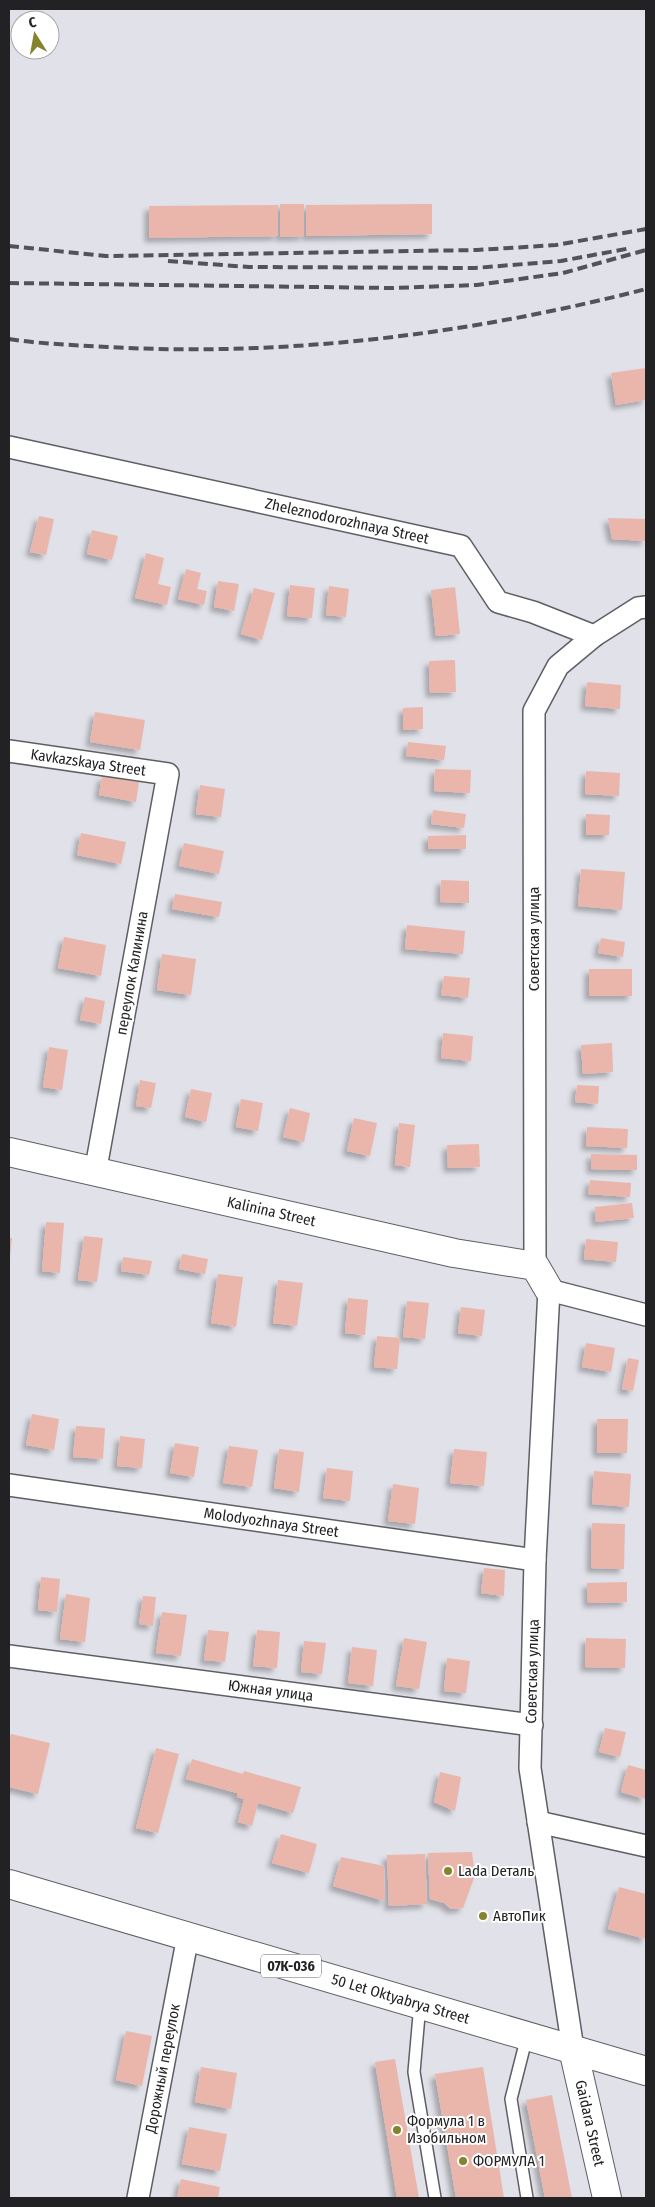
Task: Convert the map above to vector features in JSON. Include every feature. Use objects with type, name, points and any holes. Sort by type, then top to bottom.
[{"type":"street","name":"Zheleznodorozhnaya Street","points":[[9,447],[461,546],[498,602],[533,612],[594,636]]},
{"type":"street","points":[[594,636],[638,608],[646,607]]},
{"type":"street","name":"Советская улица","points":[[535,1266],[534,711],[558,666],[594,636]]},
{"type":"street","name":"Kavkazskaya Street","points":[[9,751],[168,774]]},
{"type":"street","name":"переулок Калинина","points":[[95,1173],[168,774]]},
{"type":"street","name":"Kalinina Street","points":[[9,1152],[454,1253],[535,1266]]},
{"type":"street","points":[[535,1266],[549,1290],[646,1315]]},
{"type":"street","name":"Советская улица","points":[[549,1290],[535,1560],[530,1768],[572,2049]]},
{"type":"street","name":"Molodyozhnaya Street","points":[[9,1485],[535,1560]]},
{"type":"street","name":"Южная улица","points":[[9,1656],[532,1725]]},
{"type":"street","points":[[538,1822],[646,1846]]},
{"type":"street","name":"50 Let Oktyabrya Street","points":[[9,1884],[646,2071]]},
{"type":"street","name":"Дорожный переулок","points":[[138,2198],[188,1936]]},
{"type":"street","name":"Gaidara Street","points":[[572,2049],[607,2198]]},
{"type":"lane","points":[[420,2004],[414,2072],[435,2198]]},
{"type":"lane","points":[[527,2035],[511,2099],[527,2198]]},
{"type":"building","points":[[280,204],[304,204],[304,236],[280,237]]},
{"type":"building","points":[[432,204],[432,234],[306,236],[306,205]]},
{"type":"building","points":[[278,205],[278,236],[149,238],[149,206]]},
{"type":"building","points":[[646,368],[646,400],[616,405],[611,373]]},
{"type":"building","points":[[39,516],[54,519],[46,555],[30,552]]},
{"type":"building","points":[[608,518],[646,519],[646,541],[612,539]]},
{"type":"building","points":[[92,530],[118,536],[112,560],[87,554]]},
{"type":"building","points":[[146,553],[164,558],[158,584],[171,587],[167,605],[135,598]]},
{"type":"building","points":[[186,569],[201,573],[197,589],[207,591],[204,605],[178,599]]},
{"type":"building","points":[[218,581],[239,584],[234,611],[214,607]]},
{"type":"building","points":[[290,585],[315,588],[312,618],[287,616]]},
{"type":"building","points":[[329,586],[349,589],[346,617],[326,615]]},
{"type":"building","points":[[455,587],[460,634],[436,636],[431,590]]},
{"type":"building","points":[[254,588],[275,593],[262,640],[241,634]]},
{"type":"building","points":[[455,660],[456,692],[430,693],[429,661]]},
{"type":"building","points":[[587,682],[621,685],[620,709],[585,706]]},
{"type":"building","points":[[423,707],[423,729],[403,730],[403,708]]},
{"type":"building","points":[[95,712],[145,720],[140,750],[90,742]]},
{"type":"building","points":[[408,742],[446,746],[444,760],[406,756]]},
{"type":"building","points":[[435,769],[471,770],[470,793],[434,791]]},
{"type":"building","points":[[586,771],[620,773],[619,796],[585,794]]},
{"type":"building","points":[[102,776],[139,782],[136,802],[99,795]]},
{"type":"building","points":[[200,785],[225,789],[221,817],[196,814]]},
{"type":"building","points":[[433,810],[466,814],[464,828],[431,824]]},
{"type":"building","points":[[586,814],[610,815],[609,835],[586,835]]},
{"type":"building","points":[[81,833],[126,842],[121,864],[77,855]]},
{"type":"building","points":[[466,835],[466,849],[428,849],[428,836]]},
{"type":"building","points":[[184,843],[224,851],[219,874],[179,866]]},
{"type":"building","points":[[581,869],[625,872],[622,910],[578,906]]},
{"type":"building","points":[[441,880],[469,881],[469,903],[440,902]]},
{"type":"building","points":[[175,894],[222,902],[219,917],[172,909]]},
{"type":"building","points":[[407,925],[465,931],[463,954],[405,949]]},
{"type":"building","points":[[64,937],[106,945],[101,976],[58,968]]},
{"type":"building","points":[[601,938],[625,942],[623,957],[598,953]]},
{"type":"building","points":[[162,954],[196,959],[191,995],[157,990]]},
{"type":"building","points":[[589,969],[632,969],[632,996],[589,996]]},
{"type":"building","points":[[444,976],[470,978],[468,998],[441,995]]},
{"type":"building","points":[[85,997],[105,1001],[101,1024],[80,1020]]},
{"type":"building","points":[[443,1033],[473,1036],[471,1061],[441,1058]]},
{"type":"building","points":[[612,1043],[613,1072],[583,1074],[581,1045]]},
{"type":"building","points":[[49,1047],[68,1050],[62,1090],[43,1087]]},
{"type":"building","points":[[140,1080],[156,1083],[151,1108],[136,1106]]},
{"type":"building","points":[[577,1085],[599,1086],[598,1104],[575,1102]]},
{"type":"building","points":[[191,1089],[212,1093],[206,1122],[185,1117]]},
{"type":"building","points":[[241,1099],[263,1103],[258,1131],[236,1127]]},
{"type":"building","points":[[290,1108],[310,1113],[304,1142],[283,1137]]},
{"type":"building","points":[[354,1118],[377,1123],[370,1156],[347,1151]]},
{"type":"building","points":[[399,1123],[415,1125],[410,1167],[395,1165]]},
{"type":"building","points":[[587,1127],[628,1129],[627,1148],[586,1146]]},
{"type":"building","points":[[479,1144],[480,1167],[448,1168],[447,1145]]},
{"type":"building","points":[[591,1154],[637,1155],[637,1170],[591,1169]]},
{"type":"building","points":[[590,1180],[631,1183],[630,1197],[588,1194]]},
{"type":"building","points":[[632,1203],[634,1218],[596,1222],[595,1207]]},
{"type":"building","points":[[46,1222],[64,1223],[60,1273],[42,1271]]},
{"type":"building","points":[[84,1236],[103,1238],[97,1282],[78,1280]]},
{"type":"building","points":[[9,1238],[12,1238],[10,1257],[9,1257]]},
{"type":"building","points":[[586,1239],[618,1242],[616,1262],[584,1259]]},
{"type":"building","points":[[182,1254],[208,1259],[205,1274],[179,1269]]},
{"type":"building","points":[[123,1257],[152,1261],[149,1275],[121,1271]]},
{"type":"building","points":[[218,1274],[243,1277],[236,1327],[211,1323]]},
{"type":"building","points":[[278,1280],[303,1283],[297,1326],[273,1323]]},
{"type":"building","points":[[348,1298],[368,1300],[365,1335],[345,1333]]},
{"type":"building","points":[[407,1301],[429,1303],[425,1339],[403,1337]]},
{"type":"building","points":[[461,1307],[485,1310],[482,1336],[458,1333]]},
{"type":"building","points":[[377,1336],[400,1338],[397,1369],[374,1367]]},
{"type":"building","points":[[586,1343],[615,1348],[611,1372],[582,1367]]},
{"type":"building","points":[[628,1358],[639,1360],[633,1391],[622,1389]]},
{"type":"building","points":[[32,1414],[59,1419],[54,1450],[26,1445]]},
{"type":"building","points":[[597,1419],[628,1419],[627,1453],[597,1453]]},
{"type":"building","points":[[76,1426],[105,1428],[103,1459],[73,1457]]},
{"type":"building","points":[[120,1436],[145,1439],[142,1468],[117,1466]]},
{"type":"building","points":[[175,1443],[199,1447],[194,1477],[170,1473]]},
{"type":"building","points":[[229,1446],[258,1450],[252,1487],[223,1483]]},
{"type":"building","points":[[279,1449],[304,1452],[299,1492],[274,1488]]},
{"type":"building","points":[[454,1449],[487,1452],[484,1486],[450,1483]]},
{"type":"building","points":[[327,1468],[353,1471],[350,1501],[323,1498]]},
{"type":"building","points":[[594,1471],[631,1474],[629,1507],[592,1504]]},
{"type":"building","points":[[393,1484],[419,1488],[415,1524],[388,1521]]},
{"type":"building","points":[[592,1523],[625,1524],[624,1569],[591,1568]]},
{"type":"building","points":[[484,1568],[505,1570],[504,1596],[481,1593]]},
{"type":"building","points":[[41,1577],[60,1579],[57,1612],[38,1610]]},
{"type":"building","points":[[627,1582],[627,1602],[588,1603],[587,1583]]},
{"type":"building","points":[[66,1594],[90,1598],[85,1642],[60,1639]]},
{"type":"building","points":[[143,1596],[156,1597],[153,1626],[139,1624]]},
{"type":"building","points":[[162,1612],[187,1615],[181,1656],[156,1653]]},
{"type":"building","points":[[208,1630],[229,1632],[225,1662],[204,1660]]},
{"type":"building","points":[[257,1630],[280,1632],[277,1668],[253,1666]]},
{"type":"building","points":[[404,1638],[427,1642],[419,1689],[396,1686]]},
{"type":"building","points":[[586,1638],[626,1639],[625,1668],[585,1667]]},
{"type":"building","points":[[304,1641],[326,1643],[322,1674],[301,1672]]},
{"type":"building","points":[[352,1647],[377,1650],[373,1686],[348,1683]]},
{"type":"building","points":[[447,1658],[470,1661],[466,1693],[444,1691]]},
{"type":"building","points":[[605,1728],[626,1732],[620,1757],[599,1752]]},
{"type":"building","points":[[11,1734],[50,1743],[38,1794],[9,1787],[9,1743]]},
{"type":"building","points":[[156,1748],[179,1754],[158,1833],[136,1828]]},
{"type":"building","points":[[192,1759],[243,1774],[244,1771],[301,1787],[293,1813],[258,1803],[252,1826],[238,1822],[244,1799],[237,1797],[237,1793],[186,1779]]},
{"type":"building","points":[[628,1765],[646,1770],[645,1799],[621,1792]]},
{"type":"building","points":[[440,1772],[461,1777],[455,1811],[434,1802]]},
{"type":"building","points":[[281,1834],[317,1844],[309,1873],[272,1863]]},
{"type":"building","points":[[472,1852],[475,1875],[463,1908],[451,1909],[444,1903],[430,1899],[428,1853]]},
{"type":"building","points":[[425,1854],[427,1904],[389,1906],[387,1855]]},
{"type":"building","points":[[341,1857],[384,1866],[385,1901],[333,1886]]},
{"type":"building","points":[[619,1887],[646,1894],[646,1939],[608,1929]]},
{"type":"building","points":[[126,2031],[152,2036],[142,2086],[116,2080]]},
{"type":"building","name":"Формула 1 в Изобильном","points":[[395,2059],[419,2198],[397,2198],[375,2062]]},
{"type":"building","points":[[201,2067],[237,2073],[231,2109],[195,2102]]},
{"type":"building","points":[[483,2067],[504,2198],[456,2198],[435,2074]]},
{"type":"building","points":[[552,2095],[572,2198],[545,2198],[526,2100]]},
{"type":"building","points":[[189,2127],[227,2134],[220,2171],[182,2164]]},
{"type":"building","points":[[181,2179],[220,2187],[218,2198],[177,2198]]},
{"type":"railway","points":[[9,246],[106,256],[477,250],[556,245],[646,229]]},
{"type":"railway","points":[[168,261],[249,267],[475,268],[561,261],[631,248]]},
{"type":"railway","points":[[9,283],[392,288],[477,285],[563,273],[646,250]]},
{"type":"railway","points":[[9,339],[70,345],[175,349],[311,345],[379,339],[446,330],[580,305],[646,289]]},
{"type":"place","name":"Lada Dеталь","points":[[448,1871]]},
{"type":"place","name":"АвтоПик","points":[[483,1916]]},
{"type":"place","name":"Формула 1 в Изобильном","points":[[397,2130]]},
{"type":"place","name":"ФОРМУЛА 1","points":[[463,2161]]}]
